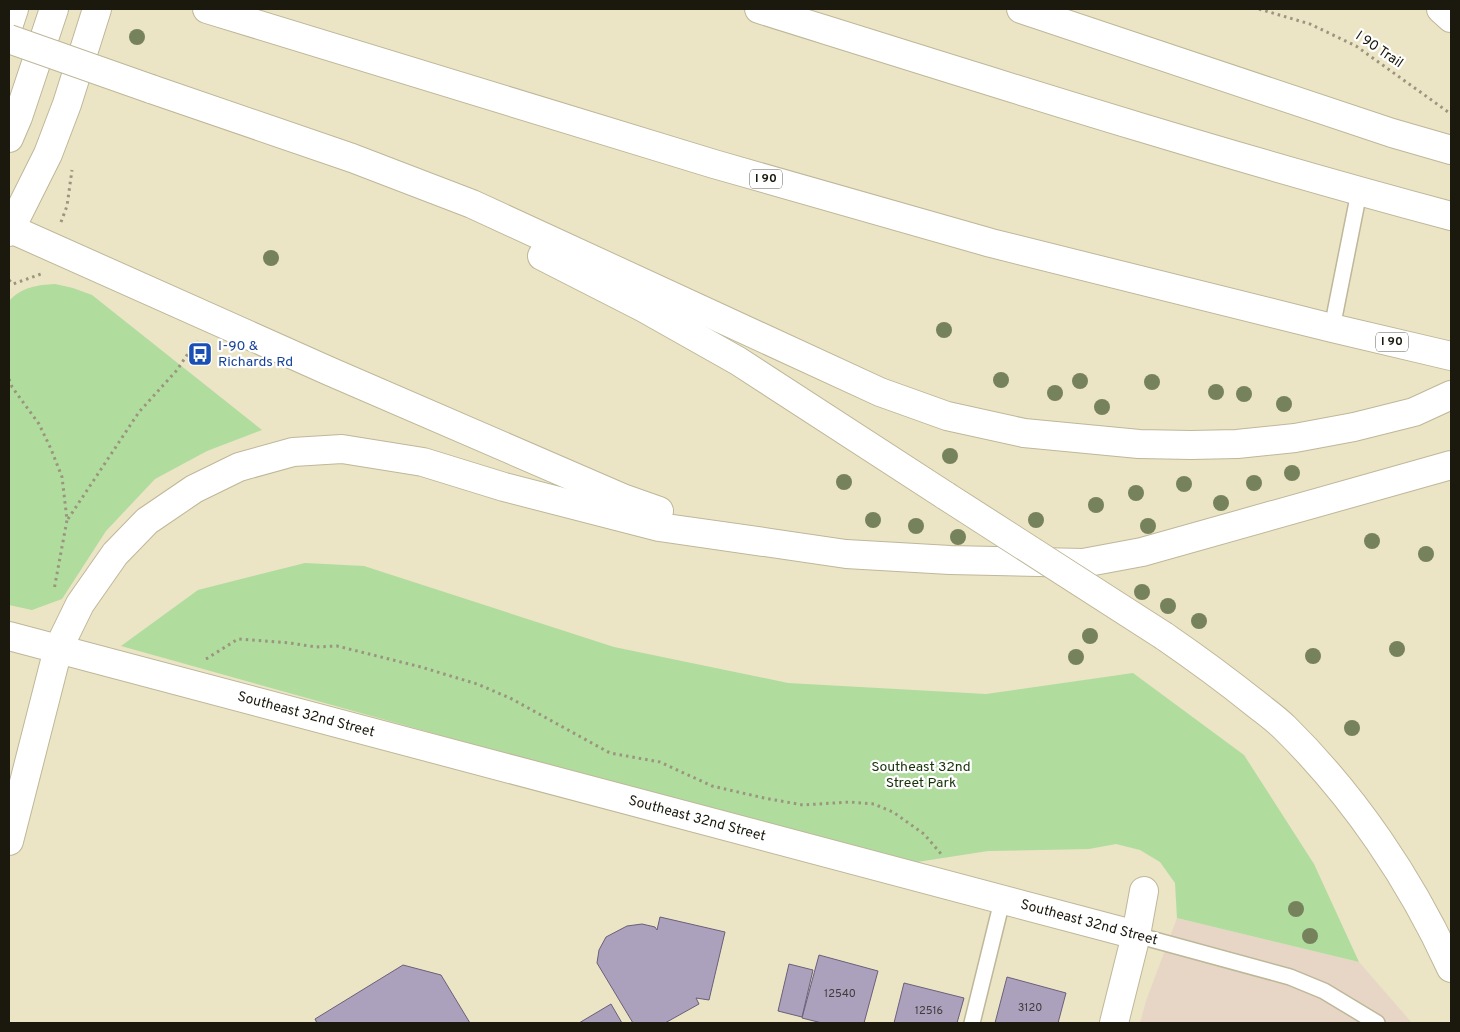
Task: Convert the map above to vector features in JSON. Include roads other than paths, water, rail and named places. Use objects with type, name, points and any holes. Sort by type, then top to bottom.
[{"type":"main road","points":[[9,24],[14,9]]},
{"type":"main road","points":[[9,138],[18,117],[54,9]]},
{"type":"main road","points":[[97,9],[67,104],[48,154],[9,229],[320,367],[625,499],[688,520],[771,543]]},
{"type":"main road","name":"I 90","points":[[207,9],[705,161],[991,243],[1451,356]]},
{"type":"main road","points":[[759,9],[1157,133],[1359,192],[1451,216]]},
{"type":"main road","points":[[1020,9],[1392,133],[1451,150]]},
{"type":"main road","points":[[1441,9],[1451,18]]},
{"type":"main road","points":[[9,39],[352,158],[472,204],[880,392],[948,416],[1024,433],[1139,444],[1237,444],[1295,438],[1354,427],[1414,412],[1451,395]]},
{"type":"main road","points":[[352,158],[468,220],[589,279],[738,361],[1164,636],[1218,673],[1285,728],[1342,791],[1390,856],[1441,946],[1451,968]]},
{"type":"main road","points":[[9,841],[58,649],[80,604],[115,554],[147,521],[194,490],[239,467],[293,452],[342,449],[423,462],[504,487],[659,527],[846,554],[950,560],[1083,563],[1142,552],[1451,465]]},
{"type":"main road","name":"Southeast 32nd Street","points":[[9,636],[1136,935]]},
{"type":"main road","points":[[1114,1023],[1136,935],[1144,891]]},
{"type":"lane","points":[[1332,328],[1359,192]]},
{"type":"lane","points":[[972,1023],[1002,900]]},
{"type":"lane","name":"Southeast 32nd Street","points":[[1136,935],[1290,977],[1324,991],[1377,1023]]},
{"type":"place","name":"I-90 & Richards Rd","points":[[200,354]]},
{"type":"park label","name":"Southeast 32nd Street Park","points":[[921,776]]}]
